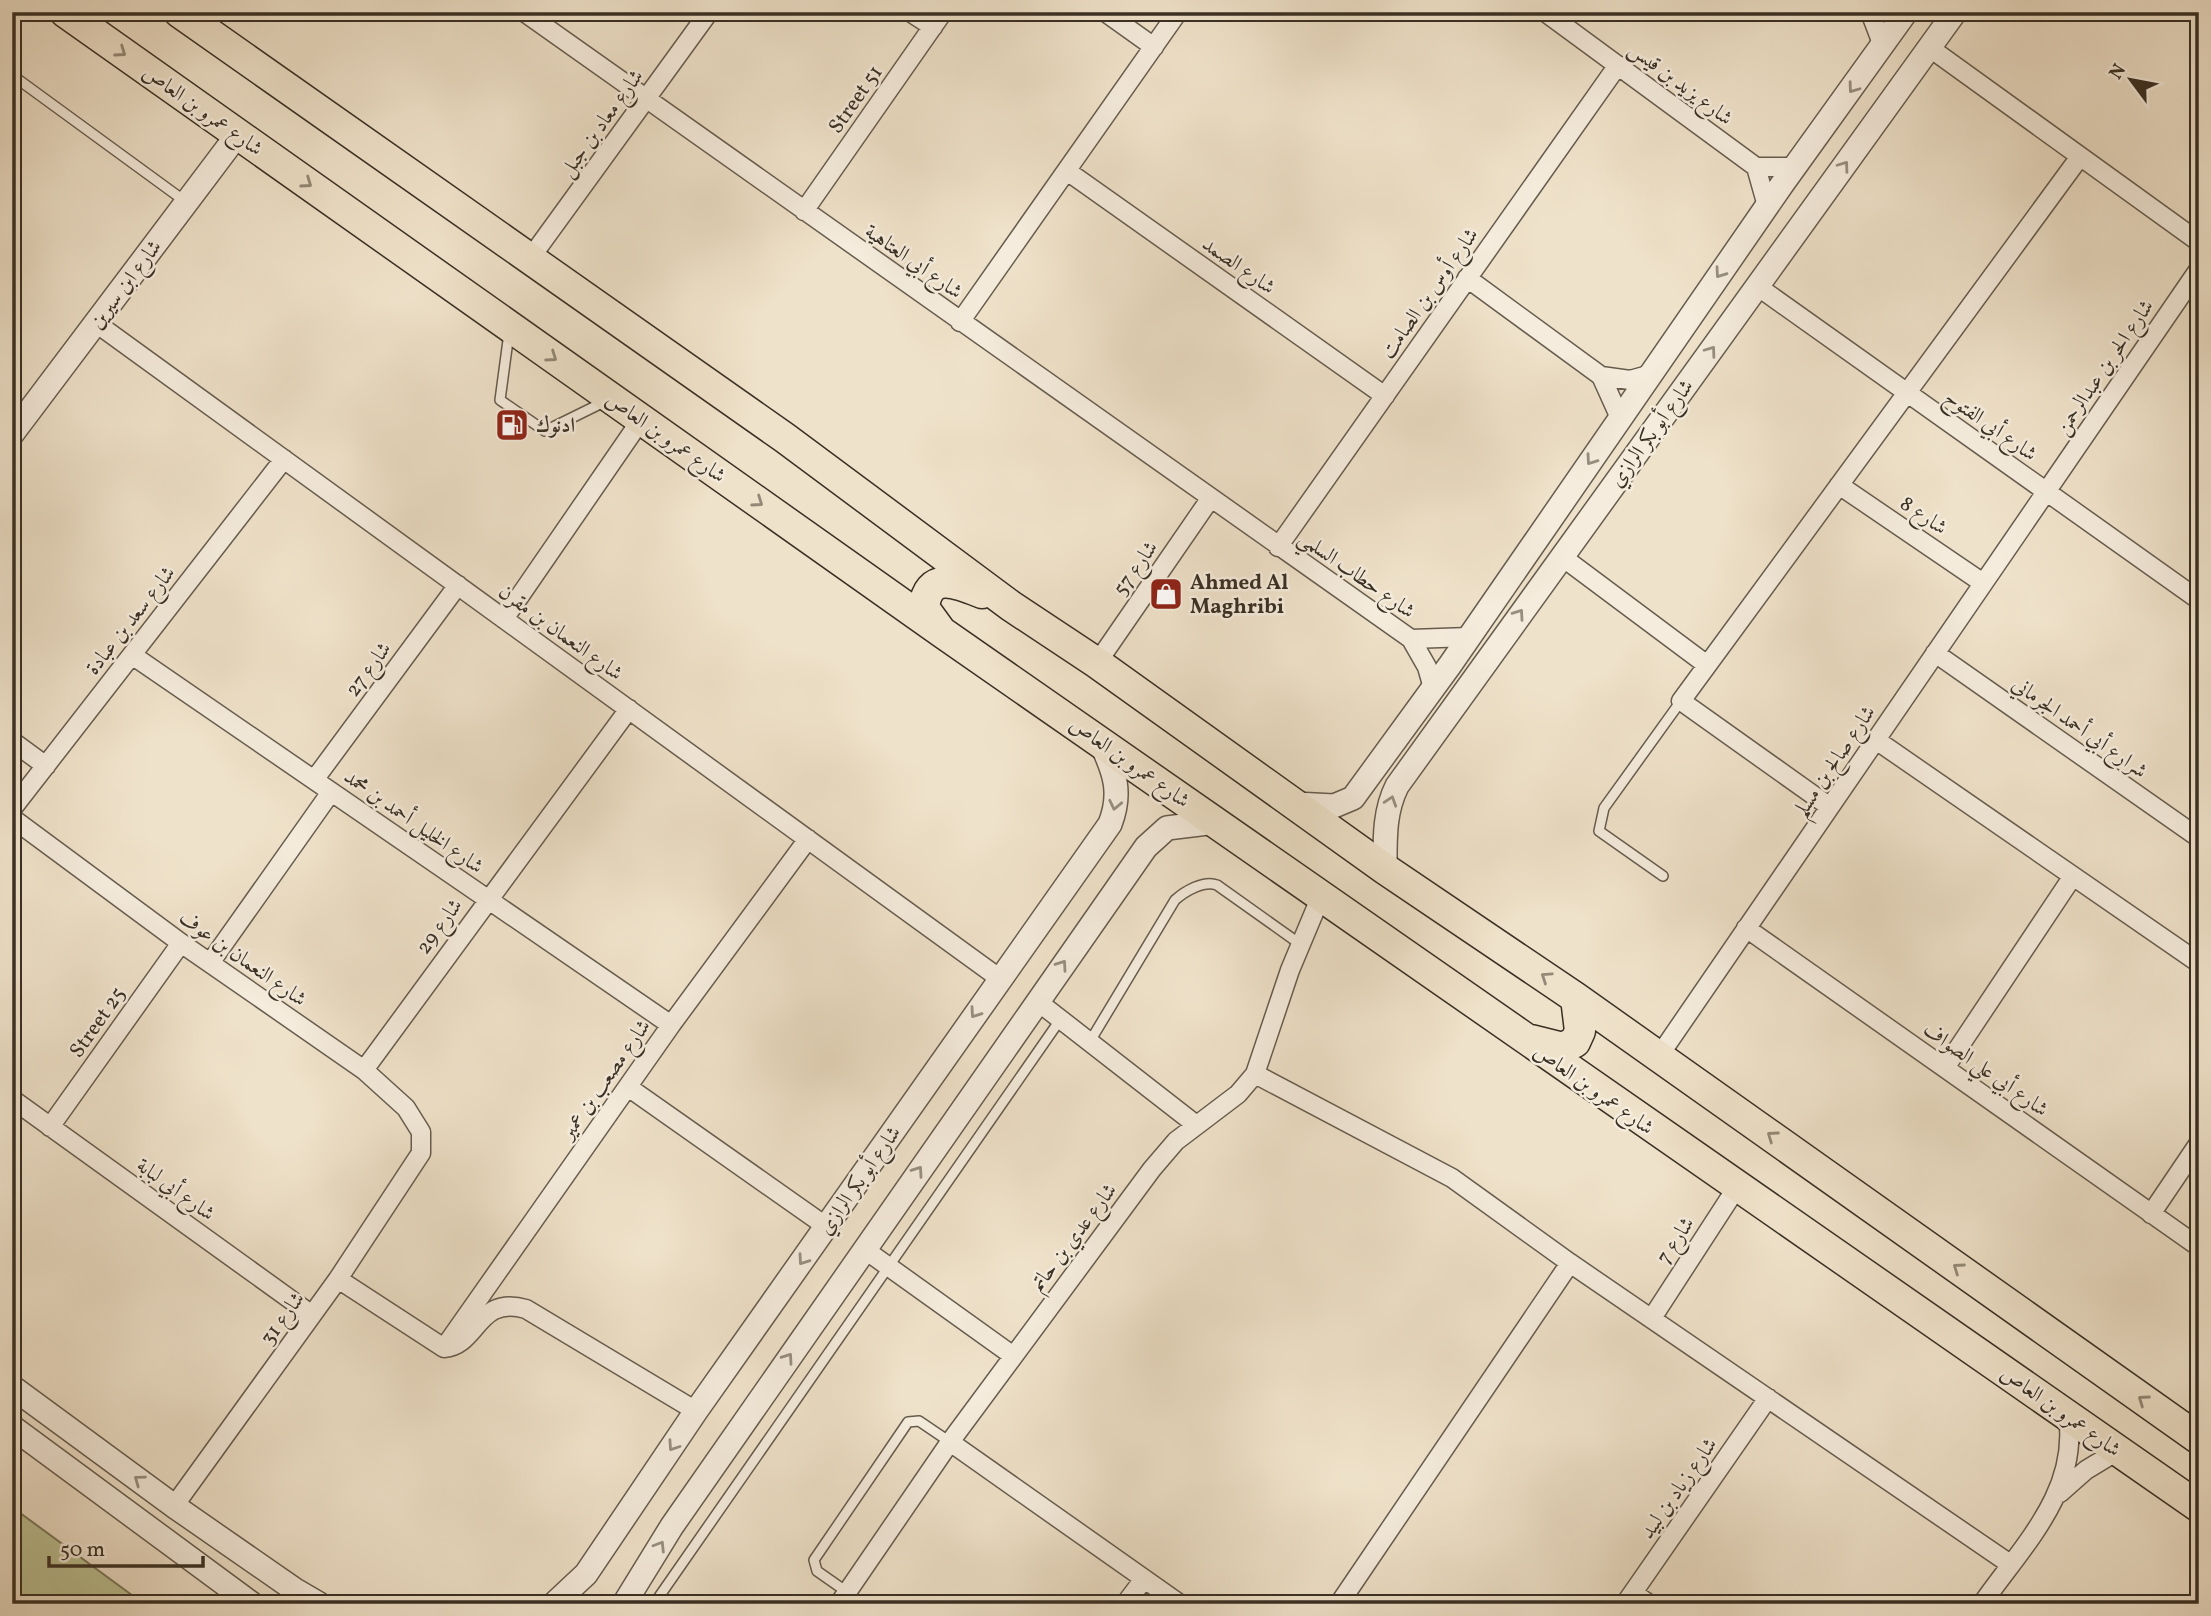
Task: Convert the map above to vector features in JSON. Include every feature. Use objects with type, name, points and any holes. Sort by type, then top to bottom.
[{"type":"main road","name":"شارع عمرو بن العاص","points":[[65,12],[1520,1038],[2199,1507]]},
{"type":"main road","points":[[179,12],[785,438],[1011,606],[1097,663],[1385,869],[1659,1056],[2199,1440]]},
{"type":"main road","points":[[943,633],[923,608],[925,597],[942,582],[959,584],[1011,606]]},
{"type":"main road","points":[[1520,1038],[1563,1048],[1575,1042],[1580,1031],[1576,998]]},
{"type":"street","name":"شارع أبي العتاهية","points":[[524,12],[1278,547]]},
{"type":"street","name":"شارع معاد بن جبل","points":[[529,260],[648,100],[709,12]]},
{"type":"street","points":[[911,12],[938,20]]},
{"type":"street","points":[[1105,12],[1154,47]]},
{"type":"street","points":[[960,322],[1178,12]]},
{"type":"street","name":"شارع يزيد بن قيس","points":[[1545,12],[1756,167]]},
{"type":"street","points":[[1870,12],[1883,46]]},
{"type":"street","name":"شارع أبو بكر الرازي","points":[[1295,804],[1334,806],[1353,798],[1469,637],[1794,167],[1906,12]]},
{"type":"street","name":"شارع أبو بكر الرازي","points":[[1385,869],[1389,803],[1397,786],[1955,12]]},
{"type":"street","name":"Street 51","points":[[804,211],[938,20]]},
{"type":"street","points":[[1930,48],[2199,242]]},
{"type":"street","name":"شارع أوس بن الصامت","points":[[1278,547],[1619,65]]},
{"type":"street","name":"شارع ابن سيرين","points":[[12,434],[238,134]]},
{"type":"street","points":[[1830,807],[1681,701],[2079,158]]},
{"type":"street","points":[[1767,206],[1756,167],[1794,167]]},
{"type":"street","name":"شارع الصمد","points":[[1067,171],[1385,396]]},
{"type":"street","name":"شارع الحر بن عبدالرحمن","points":[[2046,492],[2199,269]]},
{"type":"street","points":[[1467,278],[1601,376],[1629,380],[1648,375]]},
{"type":"street","name":"شارع أبي الفتوح","points":[[1757,286],[2199,600]]},
{"type":"street","name":"شارع النعمان بن مقرن","points":[[96,323],[999,978]]},
{"type":"street","points":[[1601,376],[1620,418]]},
{"type":"street","points":[[504,619],[641,420]]},
{"type":"street","name":"شارع سعد بن عبادة","points":[[12,809],[285,459]]},
{"type":"street","name":"شارع 8","points":[[1839,485],[1983,583]]},
{"type":"street","name":"شارع صالح بن مسلم","points":[[1659,1056],[2046,492]]},
{"type":"street","name":"شارع 57","points":[[1097,663],[1210,499]]},
{"type":"street","name":"شارع حطاب السلمي","points":[[1278,547],[1411,639]]},
{"type":"street","points":[[1561,556],[1707,665]]},
{"type":"street","name":"شارع 27","points":[[314,780],[458,585]]},
{"type":"street","points":[[1433,688],[1427,667],[1411,639],[1469,637]]},
{"type":"street","name":"شرارع أبي أحمد الجرماني","points":[[1935,653],[2199,838]]},
{"type":"street","name":"شارع الخليل أحمد بن محمد","points":[[132,655],[671,1026]]},
{"type":"street","name":"شارع 29","points":[[364,1070],[629,709]]},
{"type":"street","points":[[1876,740],[2199,963]]},
{"type":"street","points":[[12,741],[46,766]]},
{"type":"street","name":"شارع أبو بكر الرازي","points":[[554,1604],[586,1574],[696,1411],[1110,824],[1118,792],[1115,773],[1100,741]]},
{"type":"street","points":[[210,963],[331,792]]},
{"type":"street","name":"شارع النعمان بن عوف","points":[[12,818],[181,943],[364,1070],[406,1108],[421,1132],[421,1153]]},
{"type":"street","name":"شارع أبو بكر الرازي","points":[[630,1602],[672,1526],[1146,847],[1167,828],[1216,822]]},
{"type":"street","name":"شارع مصعب بن عمير","points":[[444,1348],[671,1026],[808,839]]},
{"type":"street","points":[[1945,1068],[2073,876]]},
{"type":"street","name":"شارع عدي بن حاتم","points":[[843,1598],[1012,1355],[1152,1169],[1195,1124],[1238,1094],[1255,1074],[1300,944],[1321,896]]},
{"type":"street","name":"شارع أبي علي الصواف","points":[[1746,928],[2199,1247]]},
{"type":"street","name":"Street 25","points":[[50,1127],[181,943]]},
{"type":"street","points":[[1037,1001],[1195,1124]]},
{"type":"street","points":[[1255,1074],[1452,1178],[1570,1263],[2010,1564]]},
{"type":"street","points":[[628,1087],[827,1227]]},
{"type":"street","name":"شارع أبي لبابة","points":[[12,1099],[312,1315]]},
{"type":"street","points":[[2151,1214],[2199,1143]]},
{"type":"street","name":"شارع 31","points":[[174,1506],[338,1279],[421,1153]]},
{"type":"street","name":"شارع 7","points":[[1652,1318],[1737,1187]]},
{"type":"street","points":[[864,1249],[1012,1355]]},
{"type":"street","points":[[1339,1604],[1570,1263]]},
{"type":"street","points":[[338,1279],[444,1348],[458,1343],[484,1316],[497,1307],[512,1305],[526,1309],[696,1411]]},
{"type":"street","points":[[12,1387],[174,1506],[319,1604]]},
{"type":"street","name":"شارع زياد بن لبيد","points":[[1629,1598],[1768,1398]]},
{"type":"street","points":[[2057,1496],[2070,1457],[2068,1416]]},
{"type":"street","points":[[12,1427],[252,1604]]},
{"type":"street","points":[[950,1442],[1180,1604]]},
{"type":"street","points":[[1982,1604],[2057,1496],[2087,1470],[2119,1450]]},
{"type":"street","points":[[1125,1604],[1144,1579]]},
{"type":"street","points":[[1629,1598],[1649,1604]]},
{"type":"lane","points":[[12,75],[187,203]]},
{"type":"lane","points":[[510,327],[500,400],[533,424],[545,432],[611,398]]},
{"type":"lane","points":[[1663,876],[1599,831],[1599,820],[1604,808],[1681,701]]},
{"type":"lane","points":[[1089,1042],[1175,900],[1186,890],[1212,883],[1217,885],[1300,944]]},
{"type":"lane","points":[[654,1604],[1060,1020]]},
{"type":"lane","points":[[843,1598],[817,1571],[814,1560],[908,1422],[919,1421],[950,1442]]},
{"type":"green space","points":[[12,1507],[144,1604],[12,1604]]},
{"type":"place","name":"ادنوك","points":[[512,425]]},
{"type":"place","name":"Ahmed Al Maghribi","points":[[1166,594]]}]
